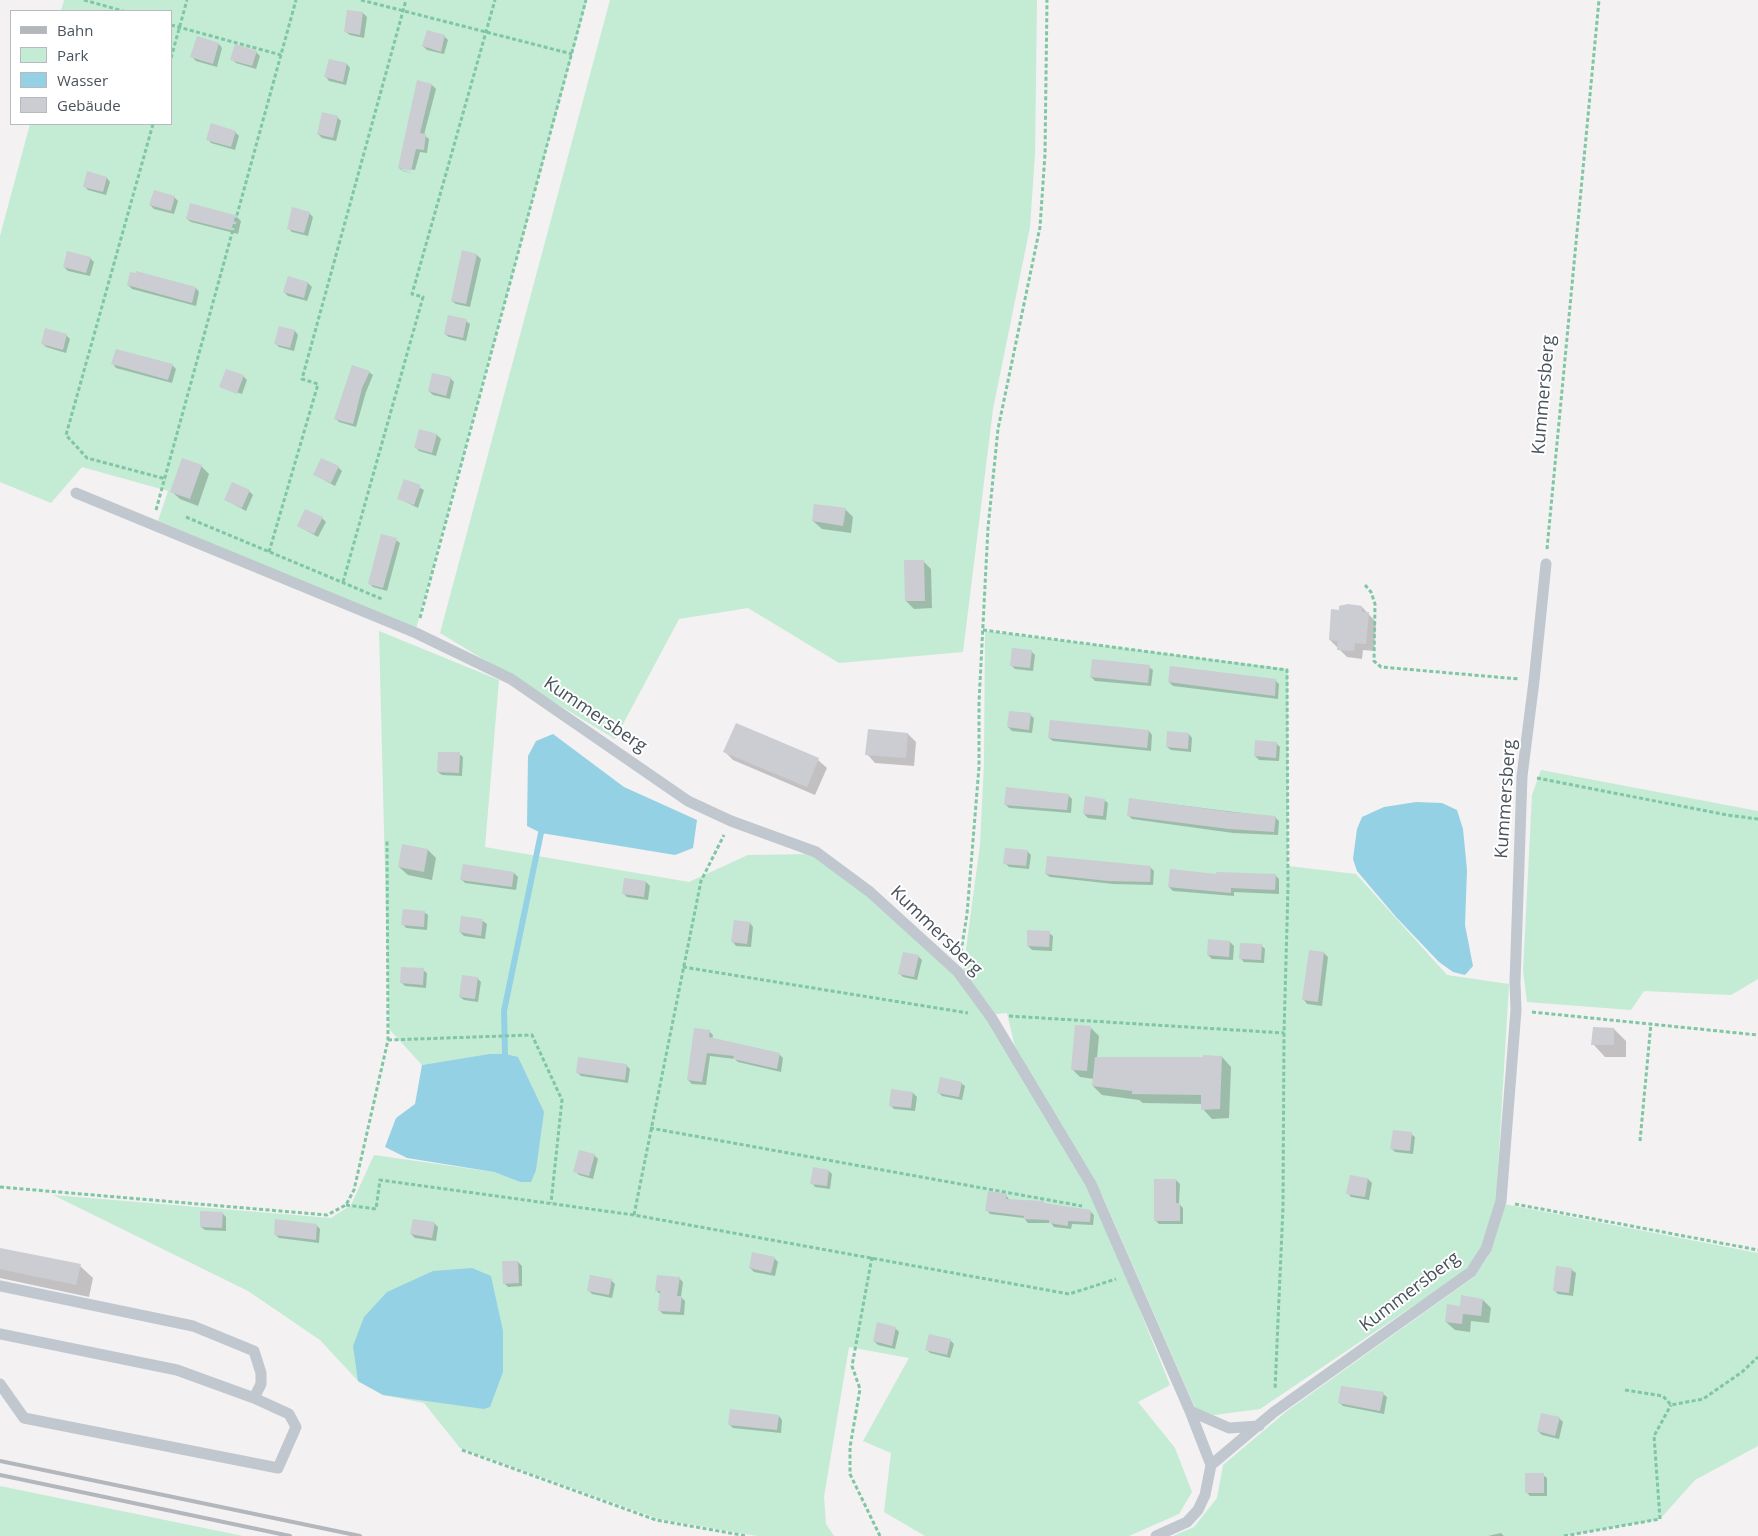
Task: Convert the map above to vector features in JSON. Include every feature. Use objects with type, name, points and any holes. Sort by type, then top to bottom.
[{"type":"lane","name":"Kummersberg","points":[[76,493],[152,522],[416,633],[511,679],[688,801],[731,821],[816,852],[870,892],[958,972],[991,1017],[1091,1184],[1190,1411],[1211,1465],[1274,1412],[1471,1272],[1486,1249],[1501,1201],[1516,1010],[1515,982],[1522,776],[1546,564]]},
{"type":"lane","points":[[0,1286],[193,1326],[254,1351],[261,1373],[261,1384],[254,1398]]},
{"type":"lane","points":[[0,1334],[178,1370],[254,1398],[290,1414],[296,1427],[278,1468],[24,1418],[0,1384]]},
{"type":"lane","points":[[1190,1411],[1230,1428],[1259,1426]]},
{"type":"lane","points":[[1156,1536],[1187,1522],[1198,1510],[1205,1495],[1211,1465]]},
{"type":"path","points":[[84,0],[119,10]]},
{"type":"path","points":[[172,55],[187,0]]},
{"type":"path","points":[[152,522],[166,479],[296,0]]},
{"type":"path","points":[[361,0],[572,54]]},
{"type":"path","points":[[269,552],[318,384],[302,379],[406,0]]},
{"type":"path","points":[[343,582],[422,297],[412,294],[495,0]]},
{"type":"path","points":[[416,633],[586,0]]},
{"type":"path","points":[[958,972],[967,914],[979,767],[979,702],[988,528],[998,429],[1040,227],[1045,154],[1047,0]]},
{"type":"path","name":"Kummersberg","points":[[1546,564],[1599,0]]},
{"type":"path","points":[[172,25],[281,55]]},
{"type":"path","points":[[153,125],[66,435],[88,458],[166,479]]},
{"type":"path","points":[[186,517],[382,599]]},
{"type":"path","points":[[1364,585],[1371,592],[1375,604],[1374,661],[1381,667],[1534,681]]},
{"type":"path","points":[[983,630],[1287,670],[1288,886],[1284,1033],[1283,1207],[1274,1412]]},
{"type":"path","points":[[1522,776],[1727,815],[1758,818]]},
{"type":"path","points":[[634,1215],[650,1128],[702,881],[731,821]]},
{"type":"path","points":[[0,1187],[327,1215],[346,1205],[354,1190],[388,1040],[386,839]]},
{"type":"path","points":[[1516,1010],[1758,1035]]},
{"type":"path","points":[[1640,1141],[1651,1023]]},
{"type":"path","points":[[388,1040],[532,1035],[562,1100],[550,1203]]},
{"type":"path","points":[[650,1128],[1103,1209]]},
{"type":"path","points":[[346,1205],[376,1209],[380,1180],[634,1215],[1069,1294],[1130,1274]]},
{"type":"path","points":[[1501,1201],[1758,1250]]},
{"type":"path","points":[[872,1257],[852,1366],[860,1389],[850,1447],[850,1474],[880,1536]]},
{"type":"path","points":[[1671,1405],[1703,1399],[1742,1372],[1758,1357]]},
{"type":"path","points":[[1625,1390],[1663,1396],[1671,1405]]},
{"type":"path","points":[[1564,1536],[1660,1519],[1654,1436],[1671,1405]]},
{"type":"path","points":[[462,1450],[656,1520],[747,1536]]},
{"type":"green space","points":[[64,0],[587,0],[416,629],[158,521],[168,491],[82,467],[51,503],[0,482],[0,236],[30,125],[172,125],[172,10],[61,10]]},
{"type":"green space","points":[[610,0],[1037,0],[1035,154],[1030,227],[993,409],[963,652],[839,663],[748,608],[679,619],[615,739],[440,633]]},
{"type":"green space","points":[[379,631],[499,680],[485,847],[689,882],[748,855],[813,854],[870,895],[956,976],[990,1023],[1096,1202],[1170,1385],[1138,1402],[1175,1448],[1192,1492],[1179,1514],[1129,1536],[925,1536],[884,1512],[891,1453],[863,1441],[909,1358],[849,1347],[824,1497],[826,1524],[834,1536],[757,1536],[659,1519],[460,1448],[424,1403],[383,1395],[359,1382],[320,1340],[248,1291],[53,1195],[331,1218],[351,1205],[374,1155],[494,1172],[520,1182],[489,1054],[422,1065],[389,1029]]},
{"type":"green space","points":[[985,631],[1288,669],[1288,866],[1356,874],[1447,975],[1509,984],[1496,1202],[1480,1250],[1464,1272],[1260,1409],[1199,1417],[1103,1197],[1015,1047],[1007,1013],[996,1014],[963,971],[980,845],[984,763]]},
{"type":"green space","points":[[1541,770],[1758,811],[1758,979],[1731,995],[1644,991],[1631,1010],[1527,1002],[1523,971],[1532,795]]},
{"type":"green space","points":[[1504,1204],[1758,1253],[1758,1446],[1695,1480],[1660,1519],[1564,1536],[1173,1536],[1194,1527],[1217,1498],[1223,1465],[1287,1411],[1474,1277],[1488,1257]]},
{"type":"green space","points":[[0,1486],[243,1536],[0,1536]]},
{"type":"water","points":[[553,734],[624,787],[697,820],[693,848],[675,855],[541,833],[527,826],[528,756],[536,741]]},
{"type":"water","points":[[1416,802],[1442,803],[1457,810],[1463,829],[1467,870],[1465,925],[1473,966],[1465,975],[1453,972],[1439,962],[1396,917],[1357,871],[1353,859],[1357,829],[1362,817],[1384,807]]},
{"type":"water","points":[[489,1054],[505,1054],[518,1057],[544,1112],[536,1170],[531,1182],[520,1182],[494,1172],[407,1158],[385,1147],[396,1118],[415,1104],[422,1065]]},
{"type":"water","points":[[472,1268],[491,1276],[503,1331],[503,1372],[490,1407],[484,1409],[383,1395],[358,1381],[353,1346],[364,1317],[387,1292],[433,1271]]},
{"type":"building","points":[[347,10],[363,12],[360,35],[344,32]]},
{"type":"building","points":[[427,30],[445,35],[441,52],[422,46]]},
{"type":"building","points":[[197,36],[219,43],[213,64],[190,57]]},
{"type":"building","points":[[235,44],[257,51],[252,66],[230,60]]},
{"type":"building","points":[[329,59],[347,63],[343,82],[324,77]]},
{"type":"building","points":[[417,80],[432,84],[420,133],[426,134],[424,150],[416,149],[411,171],[398,168]]},
{"type":"building","points":[[322,112],[338,116],[333,138],[317,134]]},
{"type":"building","points":[[211,123],[236,131],[231,147],[206,140]]},
{"type":"building","points":[[87,171],[107,177],[103,192],[83,187]]},
{"type":"building","points":[[154,190],[175,196],[171,211],[149,205]]},
{"type":"building","points":[[190,203],[238,216],[234,231],[186,219]]},
{"type":"building","points":[[292,207],[310,212],[304,233],[287,229]]},
{"type":"building","points":[[462,250],[477,254],[466,304],[451,301]]},
{"type":"building","points":[[67,251],[91,257],[86,273],[63,267]]},
{"type":"building","points":[[136,271],[196,287],[192,303],[127,285],[130,272],[136,273]]},
{"type":"building","points":[[288,276],[308,282],[304,298],[283,292]]},
{"type":"building","points":[[448,315],[467,319],[463,338],[444,334]]},
{"type":"building","points":[[279,326],[295,330],[290,348],[274,344]]},
{"type":"building","points":[[45,328],[67,334],[63,350],[41,344]]},
{"type":"building","points":[[116,349],[173,364],[168,380],[111,364]]},
{"type":"building","points":[[352,365],[370,371],[362,388],[353,424],[334,419]]},
{"type":"building","points":[[226,369],[244,375],[237,394],[219,387]]},
{"type":"building","points":[[432,373],[451,377],[446,396],[428,391]]},
{"type":"building","points":[[419,429],[437,434],[432,453],[414,448]]},
{"type":"building","points":[[182,458],[202,465],[190,499],[170,492]]},
{"type":"building","points":[[321,458],[339,466],[331,483],[313,475]]},
{"type":"building","points":[[404,479],[421,485],[414,505],[397,499]]},
{"type":"building","points":[[232,482],[250,490],[242,508],[224,500]]},
{"type":"building","points":[[814,504],[846,508],[843,526],[812,521]]},
{"type":"building","points":[[305,509],[323,517],[314,534],[297,526]]},
{"type":"building","points":[[381,534],[397,538],[383,588],[368,584]]},
{"type":"building","points":[[904,560],[924,560],[925,601],[905,601]]},
{"type":"building","points":[[1348,604],[1362,606],[1362,612],[1369,612],[1366,644],[1355,643],[1354,651],[1337,650],[1338,641],[1329,640],[1331,609],[1339,610],[1339,606]]},
{"type":"building","points":[[1012,648],[1032,650],[1030,668],[1010,666]]},
{"type":"building","points":[[1092,659],[1150,665],[1148,683],[1090,677]]},
{"type":"building","points":[[1170,666],[1276,679],[1275,696],[1168,682]]},
{"type":"building","points":[[1009,711],[1031,713],[1029,730],[1007,727]]},
{"type":"building","points":[[1050,720],[1149,730],[1147,748],[1048,738]]},
{"type":"building","points":[[736,723],[819,758],[807,787],[723,752]]},
{"type":"building","points":[[868,729],[908,733],[906,758],[865,755]]},
{"type":"building","points":[[1167,731],[1189,733],[1188,749],[1166,747]]},
{"type":"building","points":[[1255,740],[1277,742],[1276,758],[1254,756]]},
{"type":"building","points":[[438,752],[460,752],[459,773],[437,772]]},
{"type":"building","points":[[1006,787],[1069,794],[1067,810],[1004,805]]},
{"type":"building","points":[[1085,796],[1105,799],[1103,816],[1083,814]]},
{"type":"building","points":[[1129,798],[1276,816],[1274,832],[1229,829],[1127,816]]},
{"type":"building","points":[[402,844],[428,849],[424,872],[398,867]]},
{"type":"building","points":[[1005,848],[1028,850],[1026,866],[1003,864]]},
{"type":"building","points":[[1047,856],[1151,866],[1150,882],[1108,881],[1045,874]]},
{"type":"building","points":[[463,864],[514,872],[512,887],[460,880]]},
{"type":"building","points":[[1170,869],[1216,874],[1216,872],[1276,874],[1275,890],[1231,888],[1231,893],[1168,887]]},
{"type":"building","points":[[624,878],[646,881],[644,897],[622,894]]},
{"type":"building","points":[[403,909],[425,911],[424,927],[401,925]]},
{"type":"building","points":[[461,916],[483,919],[481,936],[459,932]]},
{"type":"building","points":[[734,920],[750,922],[747,944],[731,942]]},
{"type":"building","points":[[1027,930],[1050,931],[1049,947],[1027,946]]},
{"type":"building","points":[[1208,939],[1230,941],[1229,957],[1207,955]]},
{"type":"building","points":[[1240,943],[1262,944],[1261,960],[1239,959]]},
{"type":"building","points":[[1309,950],[1324,952],[1318,1002],[1302,1000]]},
{"type":"building","points":[[903,952],[919,955],[914,977],[898,974]]},
{"type":"building","points":[[401,967],[424,968],[423,985],[400,983]]},
{"type":"building","points":[[462,975],[478,977],[475,999],[459,997]]},
{"type":"building","points":[[1075,1025],[1091,1026],[1087,1071],[1071,1070]]},
{"type":"building","points":[[1593,1027],[1614,1028],[1614,1045],[1591,1045]]},
{"type":"building","points":[[694,1028],[710,1030],[709,1037],[780,1053],[777,1069],[733,1059],[734,1056],[707,1053],[702,1082],[687,1080]]},
{"type":"building","points":[[1203,1055],[1222,1056],[1220,1109],[1201,1110],[1201,1095],[1132,1094],[1132,1091],[1092,1086],[1095,1057],[1203,1057]]},
{"type":"building","points":[[578,1057],[627,1064],[625,1080],[576,1073]]},
{"type":"building","points":[[940,1077],[962,1082],[959,1097],[937,1093]]},
{"type":"building","points":[[891,1089],[913,1092],[911,1108],[889,1106]]},
{"type":"building","points":[[1393,1130],[1412,1132],[1410,1151],[1390,1149]]},
{"type":"building","points":[[579,1150],[595,1154],[589,1176],[573,1172]]},
{"type":"building","points":[[813,1167],[829,1170],[827,1186],[810,1184]]},
{"type":"building","points":[[1350,1175],[1368,1178],[1365,1197],[1346,1194]]},
{"type":"building","points":[[1154,1179],[1176,1179],[1176,1203],[1180,1203],[1180,1221],[1154,1221]]},
{"type":"building","points":[[988,1191],[1007,1194],[1006,1199],[1044,1201],[1044,1203],[1091,1210],[1090,1222],[1068,1221],[1068,1226],[1049,1223],[1049,1220],[1023,1219],[1024,1216],[985,1211]]},
{"type":"building","points":[[200,1211],[223,1212],[222,1228],[200,1227]]},
{"type":"building","points":[[275,1219],[317,1224],[316,1240],[274,1235]]},
{"type":"building","points":[[413,1219],[435,1222],[432,1238],[410,1234]]},
{"type":"building","points":[[0,1248],[81,1264],[76,1285],[0,1269]]},
{"type":"building","points":[[752,1252],[775,1257],[771,1273],[749,1268]]},
{"type":"building","points":[[502,1261],[518,1261],[519,1283],[503,1284]]},
{"type":"building","points":[[1556,1266],[1572,1268],[1569,1293],[1553,1291]]},
{"type":"building","points":[[590,1275],[612,1279],[609,1295],[587,1291]]},
{"type":"building","points":[[657,1275],[680,1277],[677,1296],[682,1296],[680,1312],[658,1311],[660,1291],[655,1291]]},
{"type":"building","points":[[1461,1295],[1483,1299],[1481,1316],[1463,1314],[1462,1324],[1445,1322],[1447,1304],[1460,1306]]},
{"type":"building","points":[[877,1322],[896,1327],[892,1346],[873,1341]]},
{"type":"building","points":[[929,1334],[951,1339],[947,1355],[925,1350]]},
{"type":"building","points":[[1341,1386],[1384,1392],[1380,1411],[1338,1403]]},
{"type":"building","points":[[730,1409],[779,1415],[777,1430],[728,1425]]},
{"type":"building","points":[[1541,1413],[1560,1417],[1555,1436],[1537,1431]]},
{"type":"building","points":[[1525,1473],[1544,1473],[1544,1493],[1525,1493]]},
{"type":"waterway","points":[[505,1054],[504,1011],[541,833]]},
{"type":"railway","points":[[0,1461],[360,1536]]},
{"type":"railway","points":[[0,1475],[290,1536]]}]
